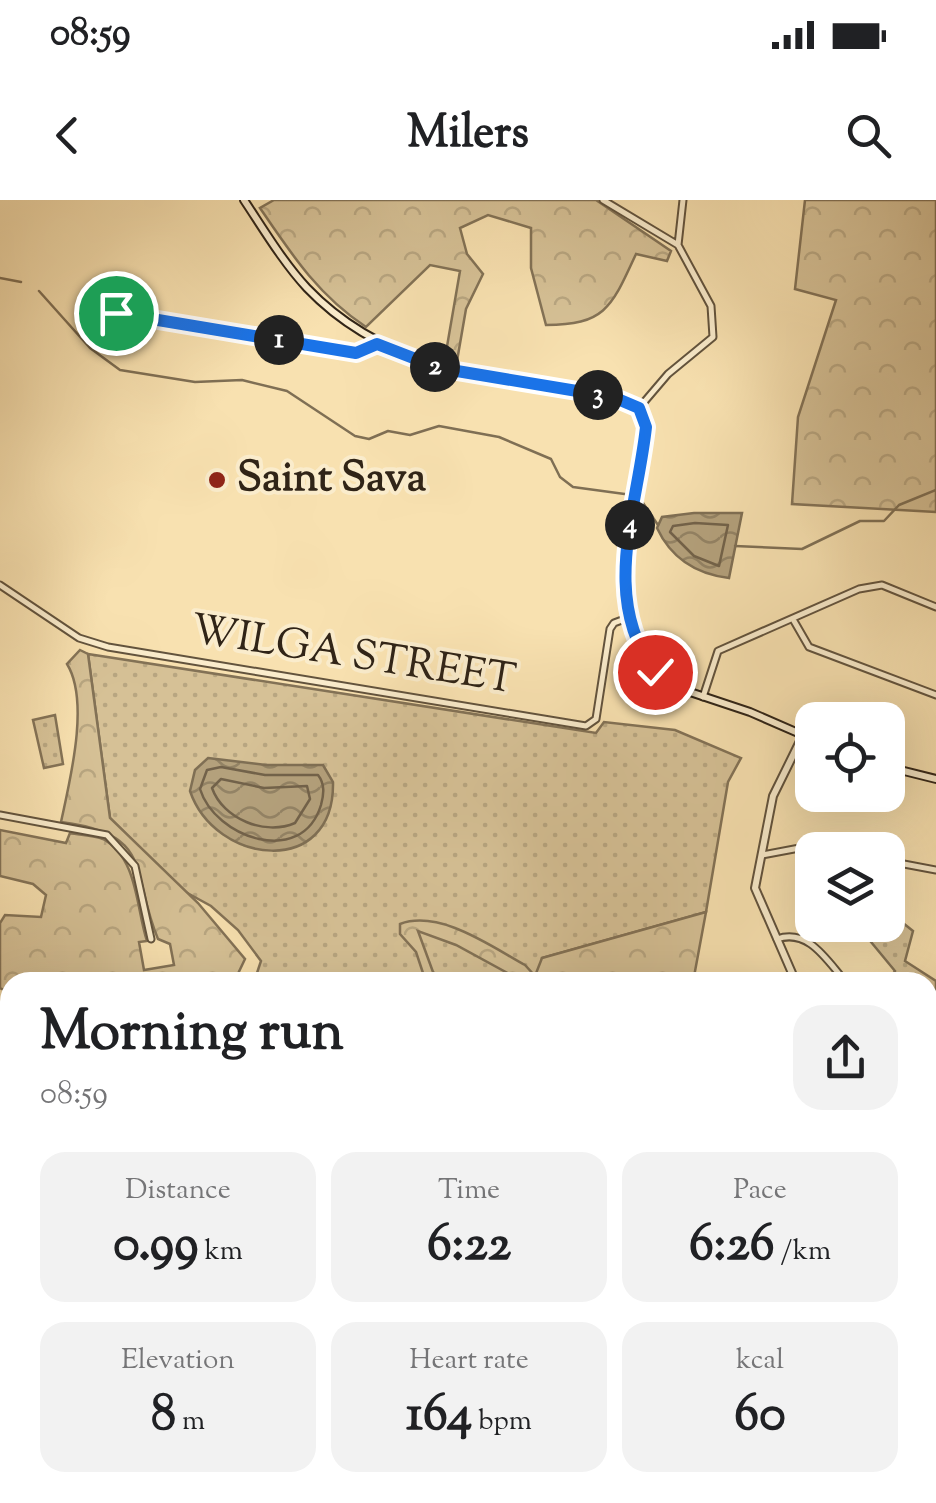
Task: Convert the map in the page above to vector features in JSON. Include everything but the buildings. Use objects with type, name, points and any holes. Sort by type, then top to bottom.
[{"type":"main road","points":[[244,200],[306,286],[333,313],[377,344],[439,368],[613,397],[639,408],[646,427],[623,585],[643,655],[674,688],[795,733]]},
{"type":"main road","points":[[792,972],[757,895],[774,796],[795,753]]},
{"type":"main road","points":[[905,771],[936,779]]},
{"type":"street","points":[[603,200],[678,245],[711,306],[713,337],[668,374],[639,408]]},
{"type":"street","points":[[678,245],[683,200]]},
{"type":"street","points":[[99,310],[356,353],[377,344]]},
{"type":"street","name":"WILGA STREET","points":[[0,585],[78,638],[108,648],[586,726],[596,718],[610,629],[630,616]]},
{"type":"street","points":[[703,697],[718,651],[794,621],[859,589],[882,585],[936,607]]},
{"type":"street","points":[[794,621],[809,646],[936,695]]},
{"type":"street","points":[[0,815],[107,835],[135,866],[151,939]]},
{"type":"street","points":[[762,856],[795,849]]},
{"type":"street","points":[[905,864],[936,870]]},
{"type":"street","points":[[777,939],[789,935],[807,939],[837,972]]},
{"type":"green space","points":[[274,200],[596,200],[671,251],[667,261],[636,254],[613,299],[595,316],[546,325],[531,268],[531,228],[488,215],[460,228],[467,254],[483,274],[466,309],[457,361],[445,358],[460,271],[430,265],[366,327],[320,288],[283,242],[260,208]]},
{"type":"green space","points":[[805,200],[936,200],[936,512],[792,504],[798,417],[836,300],[795,289]]},
{"type":"green space","points":[[80,650],[88,654],[110,818],[198,903],[245,959],[239,972],[0,972],[0,923],[5,915],[41,917],[46,895],[33,884],[0,876],[0,830],[66,843],[70,833],[91,836],[114,847],[134,885],[147,941],[139,942],[144,970],[174,965],[170,944],[158,939],[140,876],[126,847],[112,836],[61,822],[78,719],[74,680],[67,664]]},
{"type":"green space","points":[[88,654],[596,733],[604,722],[675,730],[741,758],[728,782],[706,912],[542,958],[542,972],[257,972],[261,961],[238,930],[211,906],[180,889],[110,818]]},
{"type":"green space","points":[[55,715],[63,764],[44,768],[33,720]]},
{"type":"green space","points":[[706,912],[695,972],[537,972],[542,958]]},
{"type":"green space","points":[[416,921],[448,926],[525,965],[531,972],[506,972],[456,945],[418,931],[433,972],[423,972],[416,952],[400,934],[400,924]]},
{"type":"green space","points":[[905,925],[913,931],[905,961],[922,972],[895,971],[871,942],[905,942]]},
{"type":"water","points":[[742,513],[729,578],[686,563],[657,528],[662,517]]},
{"type":"water","points":[[208,758],[266,765],[323,765],[333,782],[328,813],[315,835],[295,847],[272,851],[247,846],[223,834],[203,816],[190,791],[195,770]]},
{"type":"waterway","points":[[0,278],[21,282]]},
{"type":"waterway","points":[[39,291],[90,348],[120,370],[195,382],[242,380],[287,391],[355,436],[369,439],[388,431],[410,435],[439,426],[499,437],[551,459],[560,477],[573,487],[632,495]]},
{"type":"waterway","points":[[735,546],[802,549],[860,521],[884,521],[899,505],[936,490]]},
{"type":"waterway","points":[[639,497],[658,525]]},
{"type":"place","name":"Saint Sava","points":[[217,480]]},
{"type":"route","points":[[116,313],[356,353],[377,344],[439,368],[613,397],[639,408],[646,427],[623,585],[643,655],[655,672]]}]
